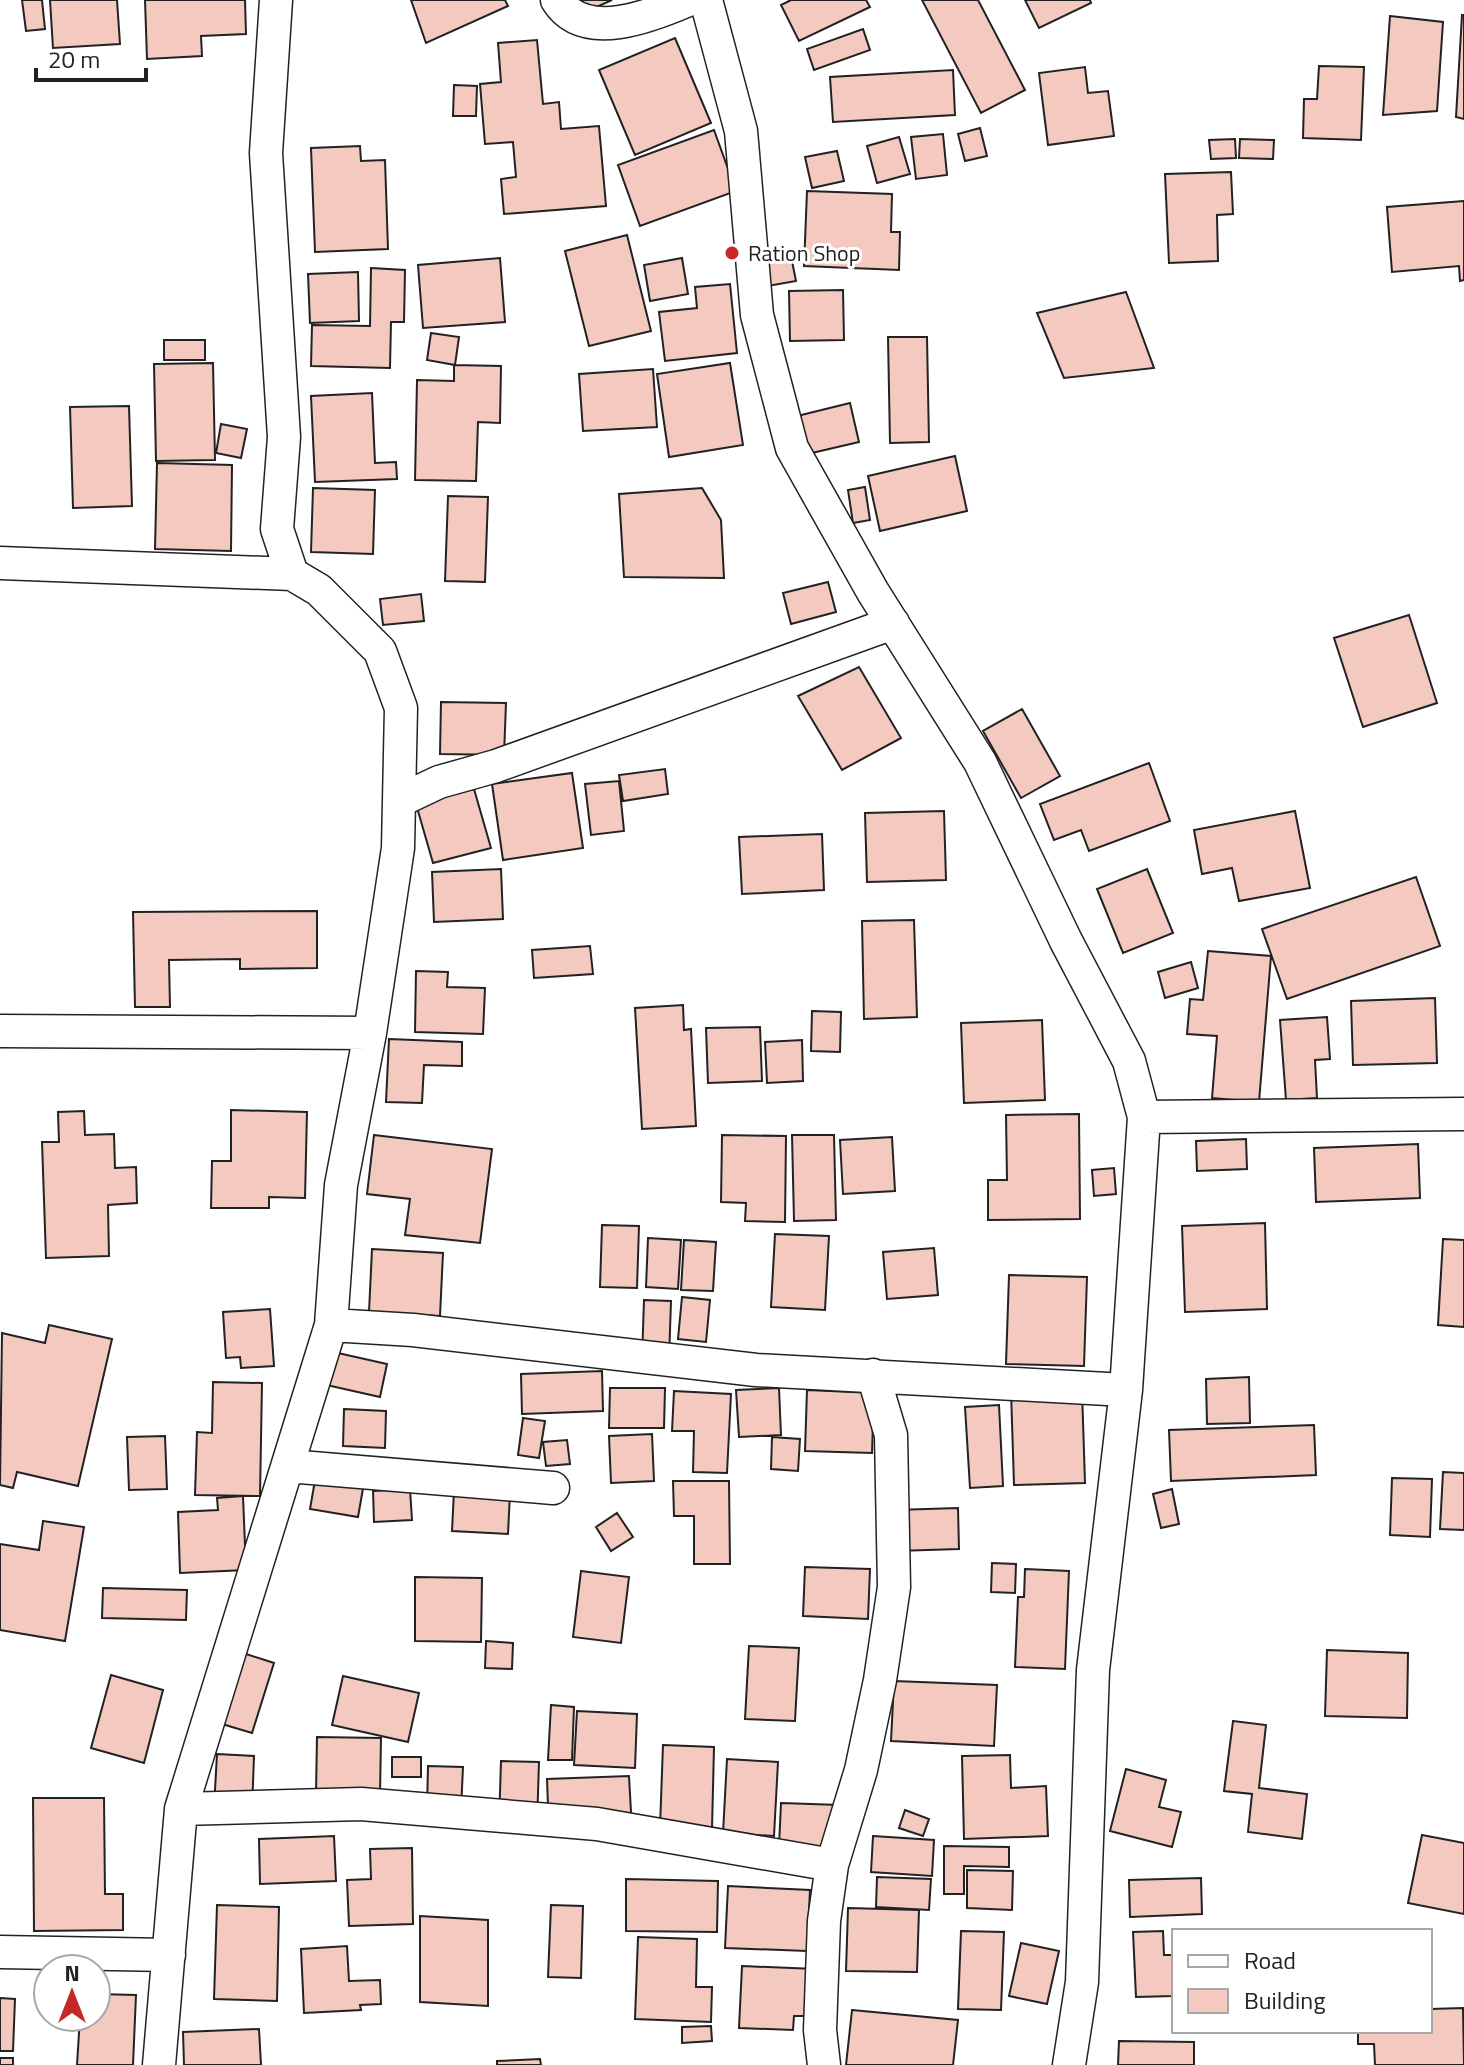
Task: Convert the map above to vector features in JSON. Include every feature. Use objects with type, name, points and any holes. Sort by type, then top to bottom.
[{"type":"street","points":[[276,0],[266,153],[284,437],[277,529],[292,574]]},
{"type":"street","points":[[557,0],[566,14],[581,21],[599,23],[652,15],[688,0]]},
{"type":"street","points":[[706,0],[741,131],[757,315],[792,448],[893,623],[980,762],[1066,941],[1129,1061],[1144,1117],[1126,1390],[1093,1670],[1082,1982],[1069,2065]]},
{"type":"street","points":[[0,563],[292,574],[319,590],[380,651],[401,708],[398,848],[370,1033],[341,1185],[331,1325],[181,1809],[159,2065]]},
{"type":"street","points":[[399,801],[464,773],[510,761],[893,623]]},
{"type":"street","points":[[0,1031],[370,1033]]},
{"type":"street","points":[[1144,1117],[1464,1114]]},
{"type":"street","points":[[331,1325],[413,1330],[756,1370],[1126,1390]]},
{"type":"street","points":[[824,2065],[820,2030],[824,1921],[832,1865],[861,1770],[880,1680],[894,1587],[891,1435],[873,1375]]},
{"type":"street","points":[[288,1466],[553,1488]]},
{"type":"street","points":[[181,1809],[361,1804],[582,1822],[832,1865]]},
{"type":"street","points":[[0,1952],[169,1955]]},
{"type":"building","points":[[22,0],[42,0],[45,29],[26,31]]},
{"type":"building","points":[[50,0],[117,0],[120,44],[53,48]]},
{"type":"building","points":[[145,0],[245,0],[246,34],[201,36],[202,56],[147,59]]},
{"type":"building","points":[[411,0],[505,0],[508,6],[426,43]]},
{"type":"building","points":[[574,0],[612,0],[581,14]]},
{"type":"building","points":[[791,0],[866,0],[870,7],[799,41],[781,5]]},
{"type":"building","points":[[922,0],[978,0],[1025,90],[981,113]]},
{"type":"building","points":[[1025,0],[1090,0],[1091,3],[1039,28]]},
{"type":"building","points":[[1464,15],[1464,119],[1456,117]]},
{"type":"building","points":[[1390,16],[1443,22],[1437,111],[1383,115]]},
{"type":"building","points":[[863,29],[870,50],[814,70],[807,49]]},
{"type":"building","points":[[675,38],[711,123],[635,155],[599,70]]},
{"type":"building","points":[[537,40],[543,104],[559,102],[561,129],[599,126],[606,206],[504,214],[501,179],[516,177],[513,142],[485,144],[480,84],[501,82],[498,43]]},
{"type":"building","points":[[1319,66],[1364,67],[1361,140],[1303,138],[1304,99],[1317,99]]},
{"type":"building","points":[[1085,67],[1088,93],[1108,91],[1114,136],[1048,145],[1039,73]]},
{"type":"building","points":[[953,70],[955,115],[833,122],[830,77]]},
{"type":"building","points":[[454,85],[477,86],[476,116],[453,116]]},
{"type":"building","points":[[980,128],[987,156],[965,161],[958,134]]},
{"type":"building","points":[[714,130],[736,191],[640,226],[618,165]]},
{"type":"building","points":[[943,134],[947,175],[916,179],[911,137]]},
{"type":"building","points":[[899,137],[910,174],[877,183],[867,146]]},
{"type":"building","points":[[1235,139],[1236,158],[1211,159],[1209,140]]},
{"type":"building","points":[[1240,139],[1274,140],[1273,159],[1239,158]]},
{"type":"building","points":[[360,146],[361,161],[385,160],[388,249],[315,252],[311,148]]},
{"type":"building","points":[[837,151],[844,181],[812,188],[805,157]]},
{"type":"building","points":[[1231,172],[1233,214],[1217,215],[1218,261],[1169,263],[1165,174]]},
{"type":"building","points":[[807,191],[892,194],[891,232],[900,232],[899,270],[804,266]]},
{"type":"building","points":[[1464,201],[1464,280],[1460,281],[1459,266],[1392,272],[1387,207]]},
{"type":"building","points":[[627,235],[651,331],[589,346],[565,251]]},
{"type":"building","points":[[790,251],[796,281],[762,287],[757,258]]},
{"type":"building","points":[[500,258],[505,322],[423,328],[418,265]]},
{"type":"building","points":[[682,258],[688,294],[650,301],[644,265]]},
{"type":"building","points":[[371,268],[405,270],[404,322],[391,322],[390,368],[311,366],[312,325],[370,326]]},
{"type":"building","points":[[358,272],[359,321],[310,323],[308,274]]},
{"type":"building","points":[[730,284],[737,353],[665,361],[659,312],[697,308],[695,287]]},
{"type":"building","points":[[843,290],[844,340],[790,341],[789,291]]},
{"type":"building","points":[[1126,292],[1154,368],[1064,378],[1037,313]]},
{"type":"building","points":[[431,333],[459,337],[455,365],[427,360]]},
{"type":"building","points":[[888,337],[927,337],[929,442],[890,443]]},
{"type":"building","points":[[164,340],[205,340],[205,360],[164,360]]},
{"type":"building","points":[[213,363],[215,460],[156,461],[154,364]]},
{"type":"building","points":[[730,363],[743,445],[669,457],[657,374]]},
{"type":"building","points":[[454,365],[501,366],[500,423],[478,422],[476,481],[415,480],[417,380],[454,381]]},
{"type":"building","points":[[653,369],[657,427],[583,431],[579,374]]},
{"type":"building","points":[[372,393],[375,463],[396,462],[397,479],[315,482],[311,396]]},
{"type":"building","points":[[850,403],[859,442],[799,456],[789,418]]},
{"type":"building","points":[[129,406],[132,506],[73,508],[70,407]]},
{"type":"building","points":[[221,424],[247,429],[241,458],[216,453]]},
{"type":"building","points":[[955,456],[967,511],[880,531],[868,476]]},
{"type":"building","points":[[157,463],[232,465],[231,551],[155,549]]},
{"type":"building","points":[[865,487],[870,520],[853,523],[848,490]]},
{"type":"building","points":[[313,488],[375,490],[373,554],[311,552]]},
{"type":"building","points":[[702,488],[721,520],[724,578],[624,577],[619,494]]},
{"type":"building","points":[[448,496],[488,497],[485,582],[445,581]]},
{"type":"building","points":[[828,582],[836,612],[791,624],[783,593]]},
{"type":"building","points":[[421,594],[424,621],[383,625],[380,599]]},
{"type":"building","points":[[1409,615],[1437,703],[1363,727],[1334,638]]},
{"type":"building","points":[[859,667],[901,738],[842,770],[798,696]]},
{"type":"building","points":[[441,702],[506,703],[504,755],[440,754]]},
{"type":"building","points":[[1022,709],[1060,776],[1021,798],[983,731]]},
{"type":"building","points":[[1149,763],[1170,821],[1089,851],[1081,830],[1054,840],[1040,804]]},
{"type":"building","points":[[665,769],[668,794],[623,801],[619,775]]},
{"type":"building","points":[[572,773],[583,848],[503,860],[492,784]]},
{"type":"building","points":[[619,781],[624,831],[591,835],[585,784]]},
{"type":"building","points":[[474,789],[491,848],[433,863],[416,804]]},
{"type":"building","points":[[944,811],[946,880],[867,882],[865,813]]},
{"type":"building","points":[[1295,811],[1310,888],[1239,901],[1232,868],[1202,874],[1194,830]]},
{"type":"building","points":[[822,834],[824,890],[742,894],[739,837]]},
{"type":"building","points":[[501,869],[503,919],[434,922],[432,872]]},
{"type":"building","points":[[1147,869],[1173,933],[1123,953],[1097,889]]},
{"type":"building","points":[[1416,877],[1440,946],[1287,999],[1262,929]]},
{"type":"building","points":[[317,911],[317,968],[240,969],[240,959],[169,960],[170,1007],[135,1007],[133,912]]},
{"type":"building","points":[[914,920],[917,1017],[864,1019],[862,921]]},
{"type":"building","points":[[590,946],[593,974],[534,978],[532,950]]},
{"type":"building","points":[[1208,951],[1271,956],[1259,1102],[1212,1098],[1217,1036],[1187,1034],[1190,999],[1203,1000]]},
{"type":"building","points":[[1191,962],[1198,988],[1165,998],[1158,972]]},
{"type":"building","points":[[416,971],[448,972],[447,987],[485,988],[483,1034],[415,1032]]},
{"type":"building","points":[[1435,998],[1437,1063],[1353,1065],[1351,1001]]},
{"type":"building","points":[[683,1005],[684,1030],[691,1029],[696,1126],[642,1129],[635,1008]]},
{"type":"building","points":[[812,1011],[841,1012],[840,1052],[811,1051]]},
{"type":"building","points":[[1327,1017],[1330,1059],[1315,1060],[1317,1098],[1286,1100],[1280,1020]]},
{"type":"building","points":[[1042,1020],[1045,1100],[964,1103],[961,1023]]},
{"type":"building","points":[[760,1027],[762,1081],[708,1083],[706,1028]]},
{"type":"building","points":[[389,1039],[462,1042],[462,1066],[424,1065],[422,1103],[386,1102]]},
{"type":"building","points":[[802,1040],[803,1081],[767,1083],[765,1042]]},
{"type":"building","points":[[231,1110],[307,1112],[305,1198],[269,1197],[269,1208],[211,1208],[212,1161],[231,1161]]},
{"type":"building","points":[[84,1111],[85,1135],[114,1134],[115,1168],[136,1167],[137,1203],[108,1205],[109,1256],[46,1258],[42,1142],[59,1142],[58,1112]]},
{"type":"building","points":[[1079,1114],[1080,1219],[988,1220],[988,1180],[1007,1180],[1006,1115]]},
{"type":"building","points":[[374,1135],[492,1149],[480,1243],[405,1235],[410,1199],[367,1194]]},
{"type":"building","points":[[722,1135],[786,1136],[785,1222],[745,1221],[746,1203],[721,1202]]},
{"type":"building","points":[[792,1135],[834,1135],[836,1220],[794,1221]]},
{"type":"building","points":[[892,1137],[895,1191],[843,1194],[840,1140]]},
{"type":"building","points":[[1246,1139],[1247,1169],[1197,1171],[1196,1141]]},
{"type":"building","points":[[1418,1144],[1420,1198],[1316,1202],[1314,1148]]},
{"type":"building","points":[[1114,1168],[1116,1194],[1094,1196],[1092,1170]]},
{"type":"building","points":[[1265,1223],[1267,1309],[1185,1312],[1182,1226]]},
{"type":"building","points":[[602,1225],[639,1226],[637,1288],[600,1287]]},
{"type":"building","points":[[775,1234],[829,1236],[825,1310],[771,1307]]},
{"type":"building","points":[[648,1238],[681,1240],[678,1289],[646,1287]]},
{"type":"building","points":[[1443,1239],[1464,1240],[1464,1327],[1438,1325]]},
{"type":"building","points":[[684,1240],[716,1242],[713,1291],[681,1290]]},
{"type":"building","points":[[934,1248],[938,1295],[887,1299],[883,1252]]},
{"type":"building","points":[[372,1249],[443,1253],[440,1316],[369,1312]]},
{"type":"building","points":[[1009,1275],[1087,1277],[1084,1366],[1006,1364]]},
{"type":"building","points":[[682,1297],[710,1300],[706,1342],[678,1339]]},
{"type":"building","points":[[644,1300],[671,1301],[669,1360],[642,1359]]},
{"type":"building","points":[[270,1309],[274,1366],[241,1368],[240,1357],[226,1358],[223,1312]]},
{"type":"building","points":[[49,1325],[112,1339],[78,1486],[17,1472],[13,1488],[0,1485],[2,1333],[45,1343]]},
{"type":"building","points":[[329,1351],[387,1364],[380,1397],[322,1384]]},
{"type":"building","points":[[602,1371],[603,1411],[522,1414],[521,1374]]},
{"type":"building","points":[[1249,1377],[1250,1423],[1207,1424],[1206,1379]]},
{"type":"building","points":[[213,1382],[262,1383],[260,1496],[195,1495],[197,1432],[212,1433]]},
{"type":"building","points":[[610,1388],[665,1388],[664,1428],[609,1428]]},
{"type":"building","points":[[779,1388],[781,1435],[739,1437],[736,1390]]},
{"type":"building","points":[[807,1390],[874,1393],[872,1453],[805,1451]]},
{"type":"building","points":[[1082,1390],[1085,1483],[1014,1485],[1011,1391]]},
{"type":"building","points":[[674,1391],[731,1394],[727,1473],[693,1472],[694,1431],[672,1431]]},
{"type":"building","points":[[999,1405],[1003,1486],[970,1488],[965,1407]]},
{"type":"building","points":[[344,1409],[386,1411],[385,1448],[343,1446]]},
{"type":"building","points":[[523,1418],[545,1421],[539,1458],[518,1455]]},
{"type":"building","points":[[1314,1425],[1316,1475],[1171,1481],[1169,1430]]},
{"type":"building","points":[[652,1434],[654,1481],[611,1483],[609,1436]]},
{"type":"building","points":[[165,1436],[167,1489],[129,1490],[127,1437]]},
{"type":"building","points":[[772,1437],[800,1439],[798,1471],[771,1469]]},
{"type":"building","points":[[567,1440],[570,1464],[546,1466],[543,1442]]},
{"type":"building","points":[[317,1469],[365,1477],[358,1517],[310,1509]]},
{"type":"building","points":[[1443,1472],[1464,1473],[1464,1530],[1440,1529]]},
{"type":"building","points":[[1392,1478],[1432,1479],[1430,1537],[1390,1535]]},
{"type":"building","points":[[673,1481],[729,1481],[730,1564],[694,1564],[694,1516],[674,1516]]},
{"type":"building","points":[[410,1489],[412,1520],[374,1522],[373,1491]]},
{"type":"building","points":[[1172,1489],[1179,1524],[1161,1528],[1153,1494]]},
{"type":"building","points":[[454,1490],[510,1493],[508,1534],[452,1531]]},
{"type":"building","points":[[243,1496],[246,1570],[180,1573],[178,1512],[218,1510],[217,1498]]},
{"type":"building","points":[[958,1508],[959,1549],[896,1551],[895,1510]]},
{"type":"building","points":[[617,1513],[633,1537],[611,1551],[596,1527]]},
{"type":"building","points":[[43,1521],[84,1527],[65,1641],[0,1630],[0,1544],[39,1550]]},
{"type":"building","points":[[992,1563],[1016,1564],[1015,1593],[991,1592]]},
{"type":"building","points":[[805,1567],[870,1569],[868,1619],[803,1616]]},
{"type":"building","points":[[1025,1569],[1069,1571],[1065,1669],[1015,1667],[1018,1597],[1024,1597]]},
{"type":"building","points":[[581,1571],[629,1577],[621,1643],[573,1637]]},
{"type":"building","points":[[415,1577],[482,1578],[481,1642],[415,1641]]},
{"type":"building","points":[[103,1588],[187,1590],[186,1620],[102,1618]]},
{"type":"building","points":[[486,1641],[513,1643],[512,1669],[485,1668]]},
{"type":"building","points":[[749,1646],[799,1648],[795,1721],[745,1719]]},
{"type":"building","points":[[1327,1650],[1408,1653],[1407,1718],[1325,1716]]},
{"type":"building","points":[[243,1653],[274,1663],[252,1733],[222,1724]]},
{"type":"building","points":[[111,1675],[163,1690],[144,1763],[91,1748]]},
{"type":"building","points":[[343,1676],[419,1693],[408,1742],[332,1725]]},
{"type":"building","points":[[894,1681],[997,1685],[994,1746],[891,1741]]},
{"type":"building","points":[[551,1705],[574,1707],[572,1760],[548,1760]]},
{"type":"building","points":[[577,1711],[637,1714],[635,1768],[574,1765]]},
{"type":"building","points":[[1233,1721],[1266,1725],[1259,1788],[1307,1794],[1302,1839],[1248,1832],[1252,1794],[1224,1791]]},
{"type":"building","points":[[317,1737],[381,1738],[380,1795],[316,1794]]},
{"type":"building","points":[[663,1745],[714,1747],[712,1829],[660,1827]]},
{"type":"building","points":[[217,1754],[254,1756],[252,1810],[214,1808]]},
{"type":"building","points":[[1010,1755],[1011,1788],[1046,1786],[1048,1836],[964,1839],[962,1756]]},
{"type":"building","points":[[392,1757],[421,1757],[421,1777],[392,1777]]},
{"type":"building","points":[[727,1759],[778,1762],[774,1836],[723,1833]]},
{"type":"building","points":[[501,1761],[539,1762],[537,1826],[499,1824]]},
{"type":"building","points":[[428,1766],[463,1767],[461,1810],[427,1809]]},
{"type":"building","points":[[1126,1769],[1166,1780],[1159,1807],[1181,1812],[1172,1847],[1110,1831]]},
{"type":"building","points":[[629,1776],[632,1830],[549,1833],[547,1779]]},
{"type":"building","points":[[33,1798],[104,1798],[105,1894],[123,1894],[123,1930],[34,1931]]},
{"type":"building","points":[[781,1803],[840,1805],[838,1848],[779,1846]]},
{"type":"building","points":[[905,1810],[929,1819],[923,1836],[899,1828]]},
{"type":"building","points":[[1422,1835],[1464,1843],[1464,1914],[1408,1903]]},
{"type":"building","points":[[334,1836],[336,1881],[260,1884],[259,1839]]},
{"type":"building","points":[[873,1836],[934,1840],[932,1876],[871,1872]]},
{"type":"building","points":[[944,1846],[1009,1847],[1009,1867],[964,1866],[964,1894],[944,1894]]},
{"type":"building","points":[[412,1848],[413,1924],[349,1926],[347,1880],[371,1879],[370,1849]]},
{"type":"building","points":[[967,1870],[1013,1871],[1012,1910],[967,1908]]},
{"type":"building","points":[[877,1877],[931,1879],[929,1910],[876,1907]]},
{"type":"building","points":[[1201,1878],[1202,1914],[1130,1917],[1129,1880]]},
{"type":"building","points":[[626,1879],[718,1881],[717,1932],[626,1931]]},
{"type":"building","points":[[728,1886],[810,1890],[807,1951],[725,1948]]},
{"type":"building","points":[[217,1905],[279,1907],[277,2001],[214,1999]]},
{"type":"building","points":[[551,1905],[583,1906],[581,1978],[548,1977]]},
{"type":"building","points":[[848,1908],[919,1910],[917,1972],[846,1971]]},
{"type":"building","points":[[420,1916],[488,1920],[488,2006],[420,2002]]},
{"type":"building","points":[[961,1931],[1004,1932],[1001,2010],[958,2009]]},
{"type":"building","points":[[1163,1931],[1164,1955],[1172,1955],[1172,1996],[1136,1997],[1133,1932]]},
{"type":"building","points":[[638,1937],[697,1939],[696,1987],[712,1987],[711,2022],[635,2019]]},
{"type":"building","points":[[1021,1943],[1059,1951],[1047,2004],[1009,1996]]},
{"type":"building","points":[[347,1946],[349,1981],[380,1980],[381,2004],[360,2005],[361,2010],[304,2013],[301,1949]]},
{"type":"building","points":[[742,1966],[815,1969],[813,2016],[794,2016],[793,2030],[739,2028]]},
{"type":"building","points":[[112,1994],[136,1995],[133,2065],[77,2065],[79,2033],[112,2033]]},
{"type":"building","points":[[0,1998],[15,1999],[13,2051],[0,2051]]},
{"type":"building","points":[[1463,2008],[1464,2065],[1375,2065],[1374,2044],[1358,2044],[1358,2033],[1432,2033],[1432,2009]]},
{"type":"building","points":[[852,2010],[958,2020],[953,2065],[846,2065]]},
{"type":"building","points":[[711,2026],[712,2041],[682,2043],[682,2027]]},
{"type":"building","points":[[259,2029],[261,2065],[184,2065],[183,2032]]},
{"type":"building","points":[[1119,2041],[1194,2042],[1194,2065],[1118,2065]]},
{"type":"building","points":[[0,2058],[13,2058],[13,2065],[0,2065]]},
{"type":"building","points":[[540,2059],[541,2065],[497,2065],[497,2061]]},
{"type":"place","name":"Ration Shop","points":[[732,253]]}]
